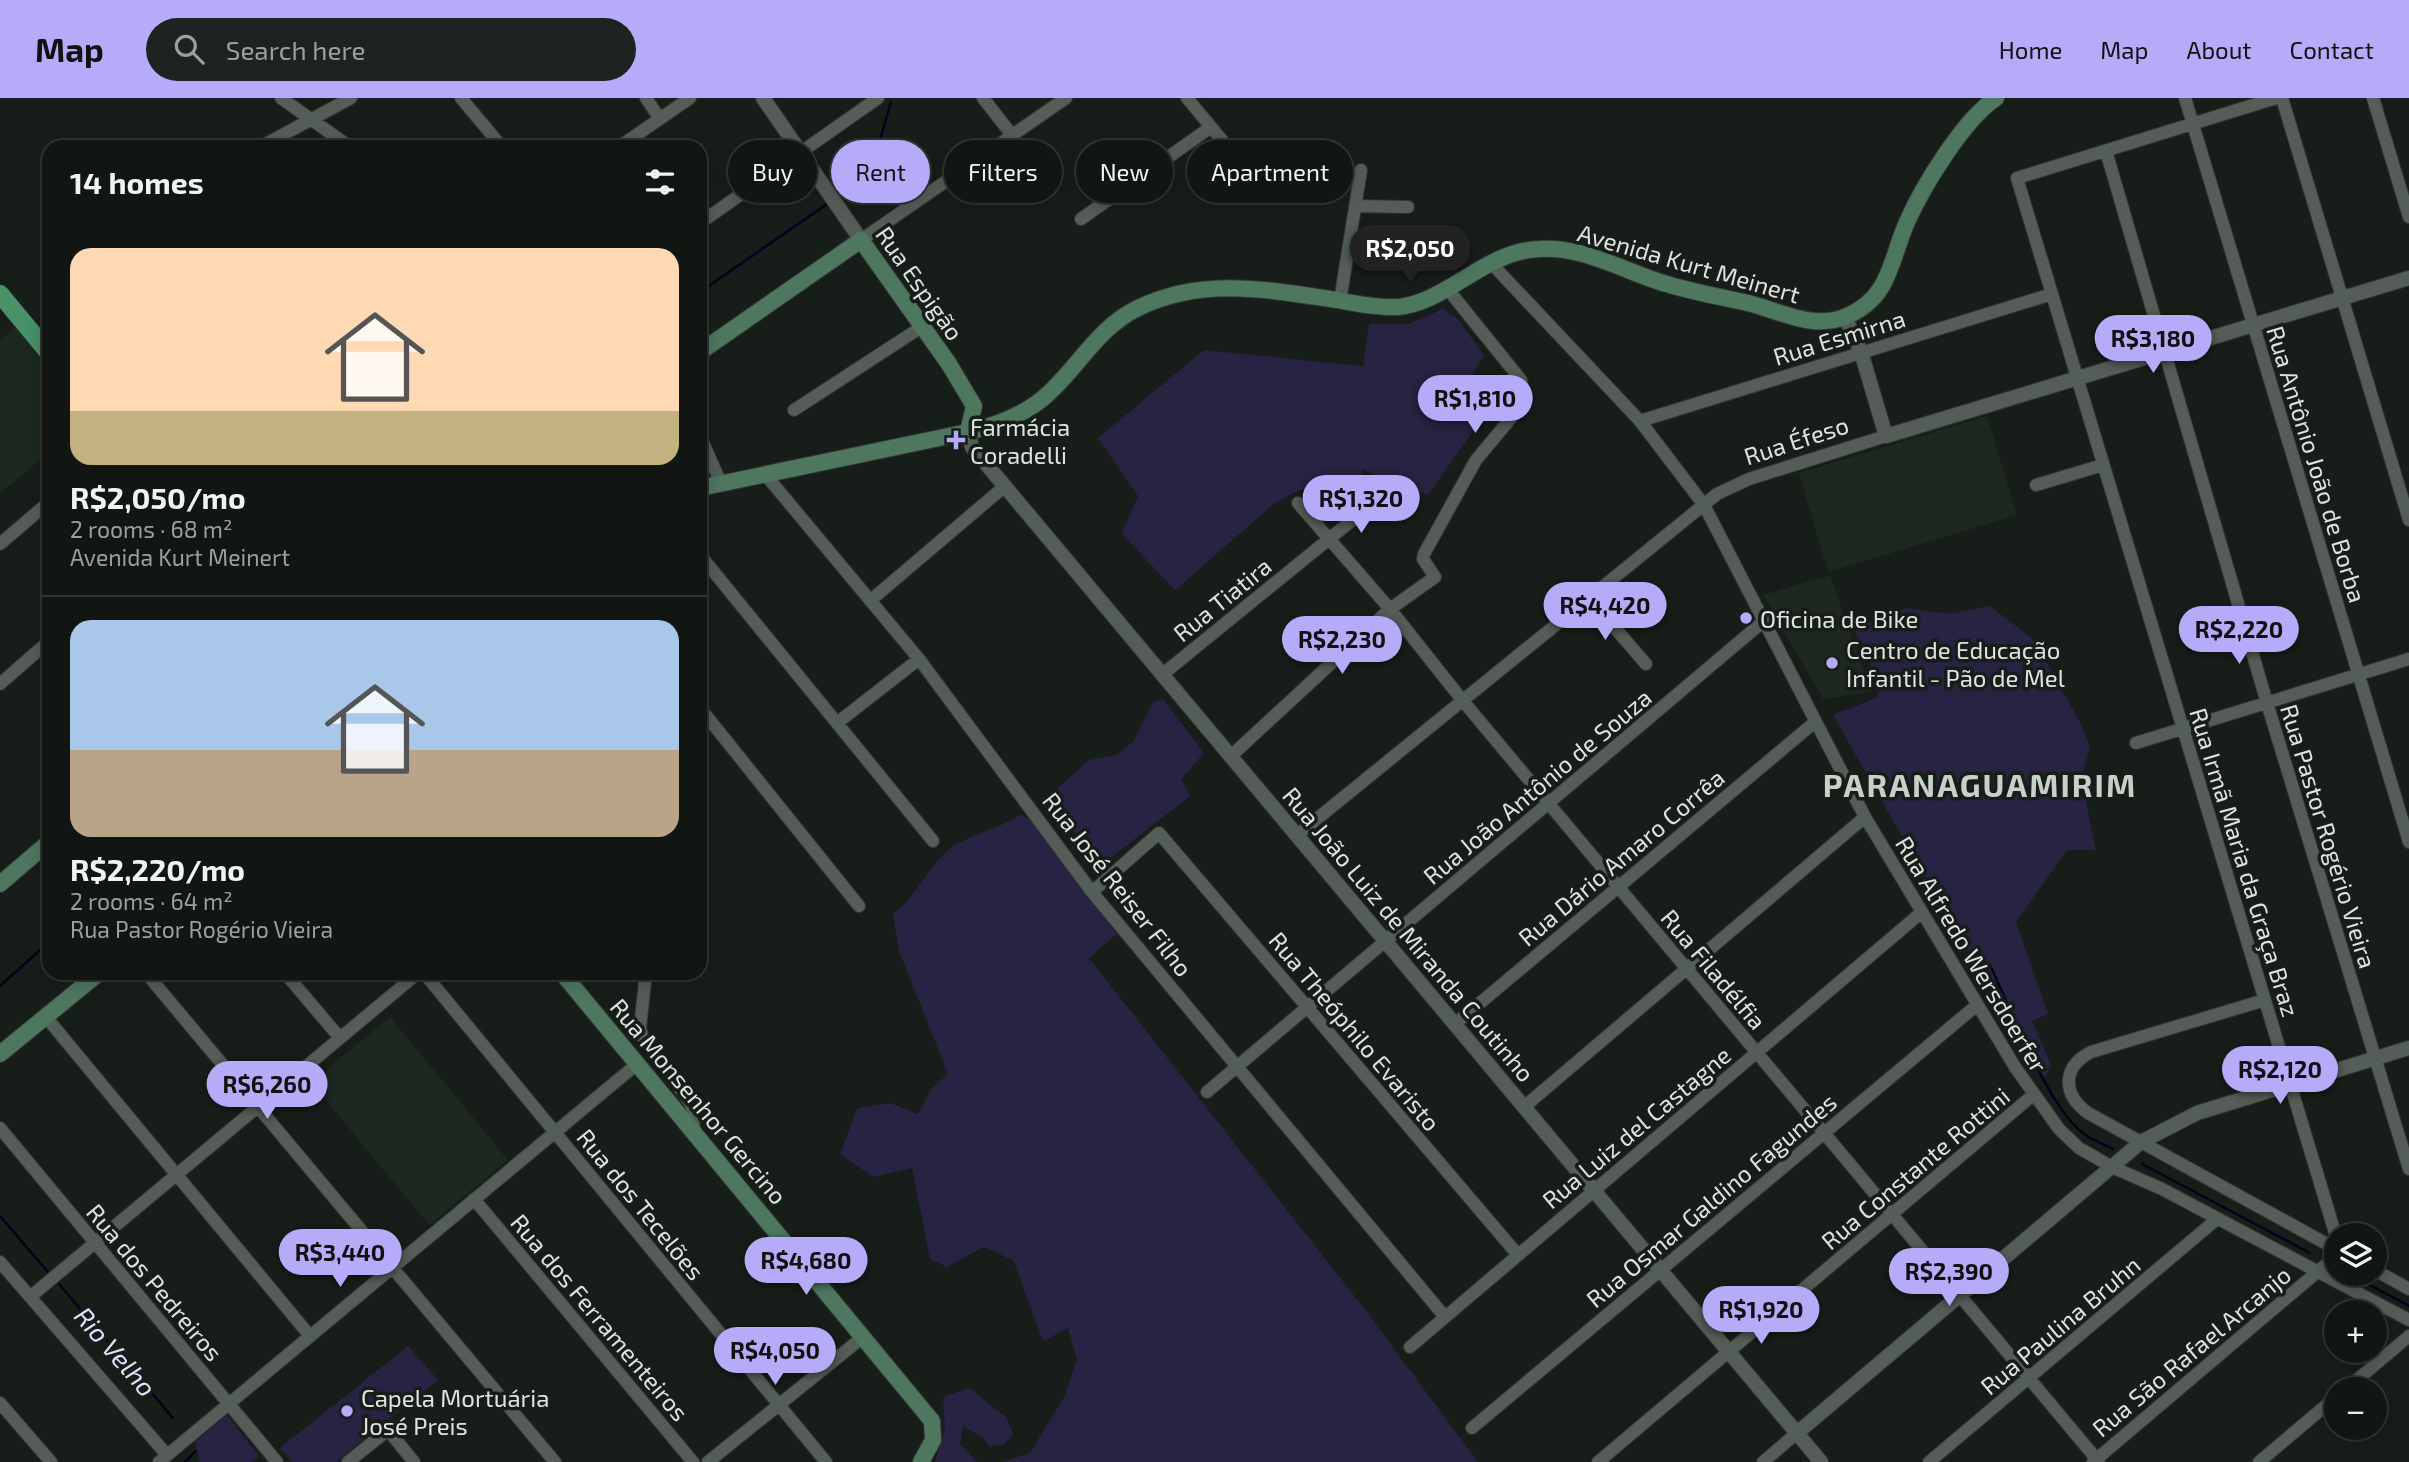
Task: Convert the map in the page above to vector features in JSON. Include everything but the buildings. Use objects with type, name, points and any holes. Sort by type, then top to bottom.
[{"type":"main road","name":"Avenida Kurt Meinert","points":[[968,432],[1012,417],[1049,394],[1108,329],[1150,303],[1187,292],[1224,286],[1400,306],[1420,301],[1490,262],[1525,250],[1565,250],[1681,288],[1798,318],[1824,322],[1845,317],[1860,310],[1880,292],[1892,270],[1903,232],[1916,205],[1971,120],[1996,98]]},
{"type":"main road","name":"Rua Espigão","points":[[862,240],[923,326],[974,406]]},
{"type":"main road","points":[[707,347],[862,240]]},
{"type":"main road","points":[[0,293],[42,344]]},
{"type":"main road","points":[[707,486],[968,432],[974,406],[992,418],[1012,417]]},
{"type":"main road","points":[[0,884],[42,848]]},
{"type":"main road","points":[[0,1054],[91,980]]},
{"type":"main road","name":"Rua Monsenhor Gercino","points":[[568,980],[932,1421],[933,1440],[921,1462]]},
{"type":"street","points":[[281,98],[339,140]]},
{"type":"street","points":[[273,140],[351,98]]},
{"type":"street","points":[[461,98],[496,140]]},
{"type":"street","points":[[646,98],[660,119]]},
{"type":"street","points":[[629,140],[690,98]]},
{"type":"street","name":"Rua Espigão","points":[[763,98],[792,140]]},
{"type":"street","points":[[817,142],[878,98]]},
{"type":"street","points":[[983,98],[1012,135]]},
{"type":"street","points":[[862,240],[1066,98]]},
{"type":"street","points":[[1187,98],[1222,140]]},
{"type":"street","name":"Rua Antônio João de Borba","points":[[2185,98],[2409,842]]},
{"type":"street","points":[[2106,151],[2276,98]]},
{"type":"street","points":[[2282,98],[2409,520]]},
{"type":"street","points":[[2373,98],[2409,217]]},
{"type":"street","points":[[1081,219],[1211,127]]},
{"type":"street","name":"Rua Irmã Maria da Graça Braz","points":[[2106,151],[2017,178],[2332,1223]]},
{"type":"street","name":"Rua Pastor Rogério Vieira","points":[[2106,151],[2267,703],[2409,1169]]},
{"type":"street","points":[[1340,301],[1361,170]]},
{"type":"street","name":"Rua Espigão","points":[[817,176],[862,240]]},
{"type":"street","points":[[707,218],[729,203]]},
{"type":"street","points":[[1355,205],[1408,207]]},
{"type":"street","name":"Rua Alfredo Wersdoerfer","points":[[1490,262],[1640,421],[1704,505],[1865,817],[2033,1095],[2068,1139],[2112,1167],[2162,1189],[2409,1320]]},
{"type":"street","name":"Rua Éfeso","points":[[1297,835],[1704,505],[1740,482],[2409,278]]},
{"type":"street","points":[[1232,755],[1390,609],[1435,577],[1423,559],[1424,554],[1476,460],[1521,406],[1524,396],[1521,380],[1446,287]]},
{"type":"street","name":"Rua Esmirna","points":[[1640,421],[2052,294]]},
{"type":"street","points":[[1845,317],[1861,352],[1886,436]]},
{"type":"street","points":[[794,410],[923,326]]},
{"type":"street","name":"Rua João Luiz de Miranda Coutinho","points":[[968,432],[972,447],[1821,1462]]},
{"type":"street","points":[[707,452],[720,481]]},
{"type":"street","points":[[2036,485],[2104,465]]},
{"type":"street","name":"Rua José Reiser Filho","points":[[764,473],[919,659],[1092,892],[1446,1317]]},
{"type":"street","points":[[871,600],[1005,486]]},
{"type":"street","name":"Rua Filadélfia","points":[[1298,503],[1390,609],[1463,701],[2096,1461]]},
{"type":"street","name":"Rua Tiatira","points":[[1163,674],[1372,504]]},
{"type":"street","points":[[0,544],[42,508]]},
{"type":"street","points":[[707,564],[933,841]]},
{"type":"street","points":[[1589,598],[1646,664]]},
{"type":"street","name":"Rua João Antônio de Souza","points":[[1207,1092],[1765,620]]},
{"type":"street","points":[[0,684],[42,647]]},
{"type":"street","points":[[837,723],[919,659]]},
{"type":"street","points":[[2136,743],[2409,659]]},
{"type":"street","points":[[707,717],[859,906]]},
{"type":"street","name":"Rua Dário Amaro Corrêa","points":[[1455,1024],[1815,722]]},
{"type":"street","points":[[1524,1107],[1865,817]]},
{"type":"street","name":"Rua Theóphilo Evaristo","points":[[1092,892],[1159,833],[1518,1255]]},
{"type":"street","name":"Rua Luiz del Castagne","points":[[1410,1347],[1922,912]]},
{"type":"street","points":[[152,980],[555,1462]]},
{"type":"street","points":[[291,980],[340,1038]]},
{"type":"street","points":[[30,1297],[410,980]]},
{"type":"street","name":"Rua dos Tecelões","points":[[430,980],[826,1462]]},
{"type":"street","points":[[645,980],[640,1028],[642,1036],[689,1101],[693,1110],[694,1134]]},
{"type":"street","points":[[2265,1000],[2091,1052],[2074,1063],[2067,1078],[2071,1095],[2080,1108],[2324,1242]]},
{"type":"street","name":"Rua Osmar Galdino Fagundes","points":[[1472,1429],[1977,1004]]},
{"type":"street","points":[[46,1017],[310,1336]]},
{"type":"street","points":[[1763,1462],[2141,1142],[2186,1117],[2409,1048]]},
{"type":"street","points":[[0,1262],[163,1458],[637,1064]]},
{"type":"street","name":"Rua Constante Rottini","points":[[1598,1462],[2033,1095]]},
{"type":"street","name":"Rua dos Pedreiros","points":[[0,1128],[277,1462]]},
{"type":"street","name":"Rua dos Ferramenteiros","points":[[474,1199],[693,1462]]},
{"type":"street","name":"Rua Paulina Bruhn","points":[[1929,1462],[2217,1219]]},
{"type":"street","name":"Rua São Rafael Arcanjo","points":[[2096,1461],[2324,1266]]},
{"type":"street","points":[[2387,1277],[2409,1289]]},
{"type":"street","points":[[2360,1377],[2409,1336]]},
{"type":"street","points":[[708,1462],[863,1337]]},
{"type":"street","points":[[0,1403],[51,1462]]},
{"type":"street","points":[[2259,1462],[2324,1407]]},
{"type":"street","points":[[348,1462],[388,1430],[414,1462]]},
{"type":"shaded area","points":[[1443,309],[1457,318],[1484,355],[1452,408],[1476,427],[1428,495],[1363,470],[1356,493],[1301,489],[1276,502],[1175,590],[1122,534],[1138,496],[1098,438],[1204,350],[1363,366],[1369,324],[1408,324]]},
{"type":"shaded area","points":[[16,327],[42,358],[42,459],[0,493],[0,340]]},
{"type":"shaded area","points":[[1987,416],[2017,515],[1828,572],[1799,473]]},
{"type":"shaded area","name":"Centro de Educação Infantil - Pão de Mel","points":[[1830,575],[1872,692],[1823,699],[1763,595]]},
{"type":"shaded area","points":[[1990,606],[2034,640],[2081,724],[2090,748],[2081,779],[2096,850],[2067,850],[2016,922],[2048,1014],[2032,1021],[2051,1065],[2045,1078],[2008,1023],[1833,715],[1876,698],[1881,687],[1853,628],[1905,608],[1950,614]]},
{"type":"shaded area","points":[[1163,699],[1204,753],[1181,779],[1190,796],[1099,867],[1049,796],[1089,760],[1116,755],[1133,742],[1153,702]]},
{"type":"shaded area","points":[[1020,815],[1034,821],[1117,934],[1089,958],[1363,1307],[1478,1462],[1002,1462],[1030,1453],[1064,1397],[1077,1359],[1068,1328],[1043,1341],[1013,1260],[983,1247],[947,1267],[930,1259],[912,1168],[873,1177],[840,1154],[857,1108],[890,1103],[918,1114],[932,1088],[948,1074],[899,951],[893,914],[910,898],[946,852],[971,837]]},
{"type":"shaded area","points":[[390,1017],[508,1160],[429,1225],[311,1082]]},
{"type":"shaded area","points":[[408,1346],[438,1380],[336,1462],[292,1462],[280,1448]]},
{"type":"shaded area","points":[[969,1388],[1006,1417],[1013,1434],[1004,1444],[989,1447],[984,1438],[963,1426],[960,1444],[977,1462],[935,1462],[945,1429],[943,1397]]},
{"type":"shaded area","points":[[227,1415],[259,1456],[251,1462],[200,1462],[195,1442]]},
{"type":"waterway","name":"Rio Velho","points":[[880,140],[891,102]]},
{"type":"waterway","name":"Rio Velho","points":[[707,287],[830,202]]},
{"type":"waterway","name":"Rio Velho","points":[[0,986],[42,948]]},
{"type":"waterway","points":[[1990,965],[2031,1056],[2057,1103],[2084,1134],[2113,1149]]},
{"type":"waterway","points":[[2142,1164],[2310,1253]]},
{"type":"waterway","name":"Rio Velho","points":[[0,1216],[48,1272]]},
{"type":"waterway","name":"Rio Velho","points":[[59,1284],[173,1418]]},
{"type":"waterway","points":[[2372,1286],[2409,1306]]},
{"type":"waterway","name":"Rio Velho","points":[[185,1462],[196,1451]]},
{"type":"place","name":"Farmácia Coradelli","points":[[956,440]]},
{"type":"place","name":"Oficina de Bike","points":[[1746,618]]},
{"type":"place","name":"Centro de Educação Infantil - Pão de Mel","points":[[1832,663]]},
{"type":"place","name":"Capela Mortuária José Preis","points":[[347,1411]]},
{"type":"district","name":"PARANAGUAMIRIM","points":[[1980,784]]}]
